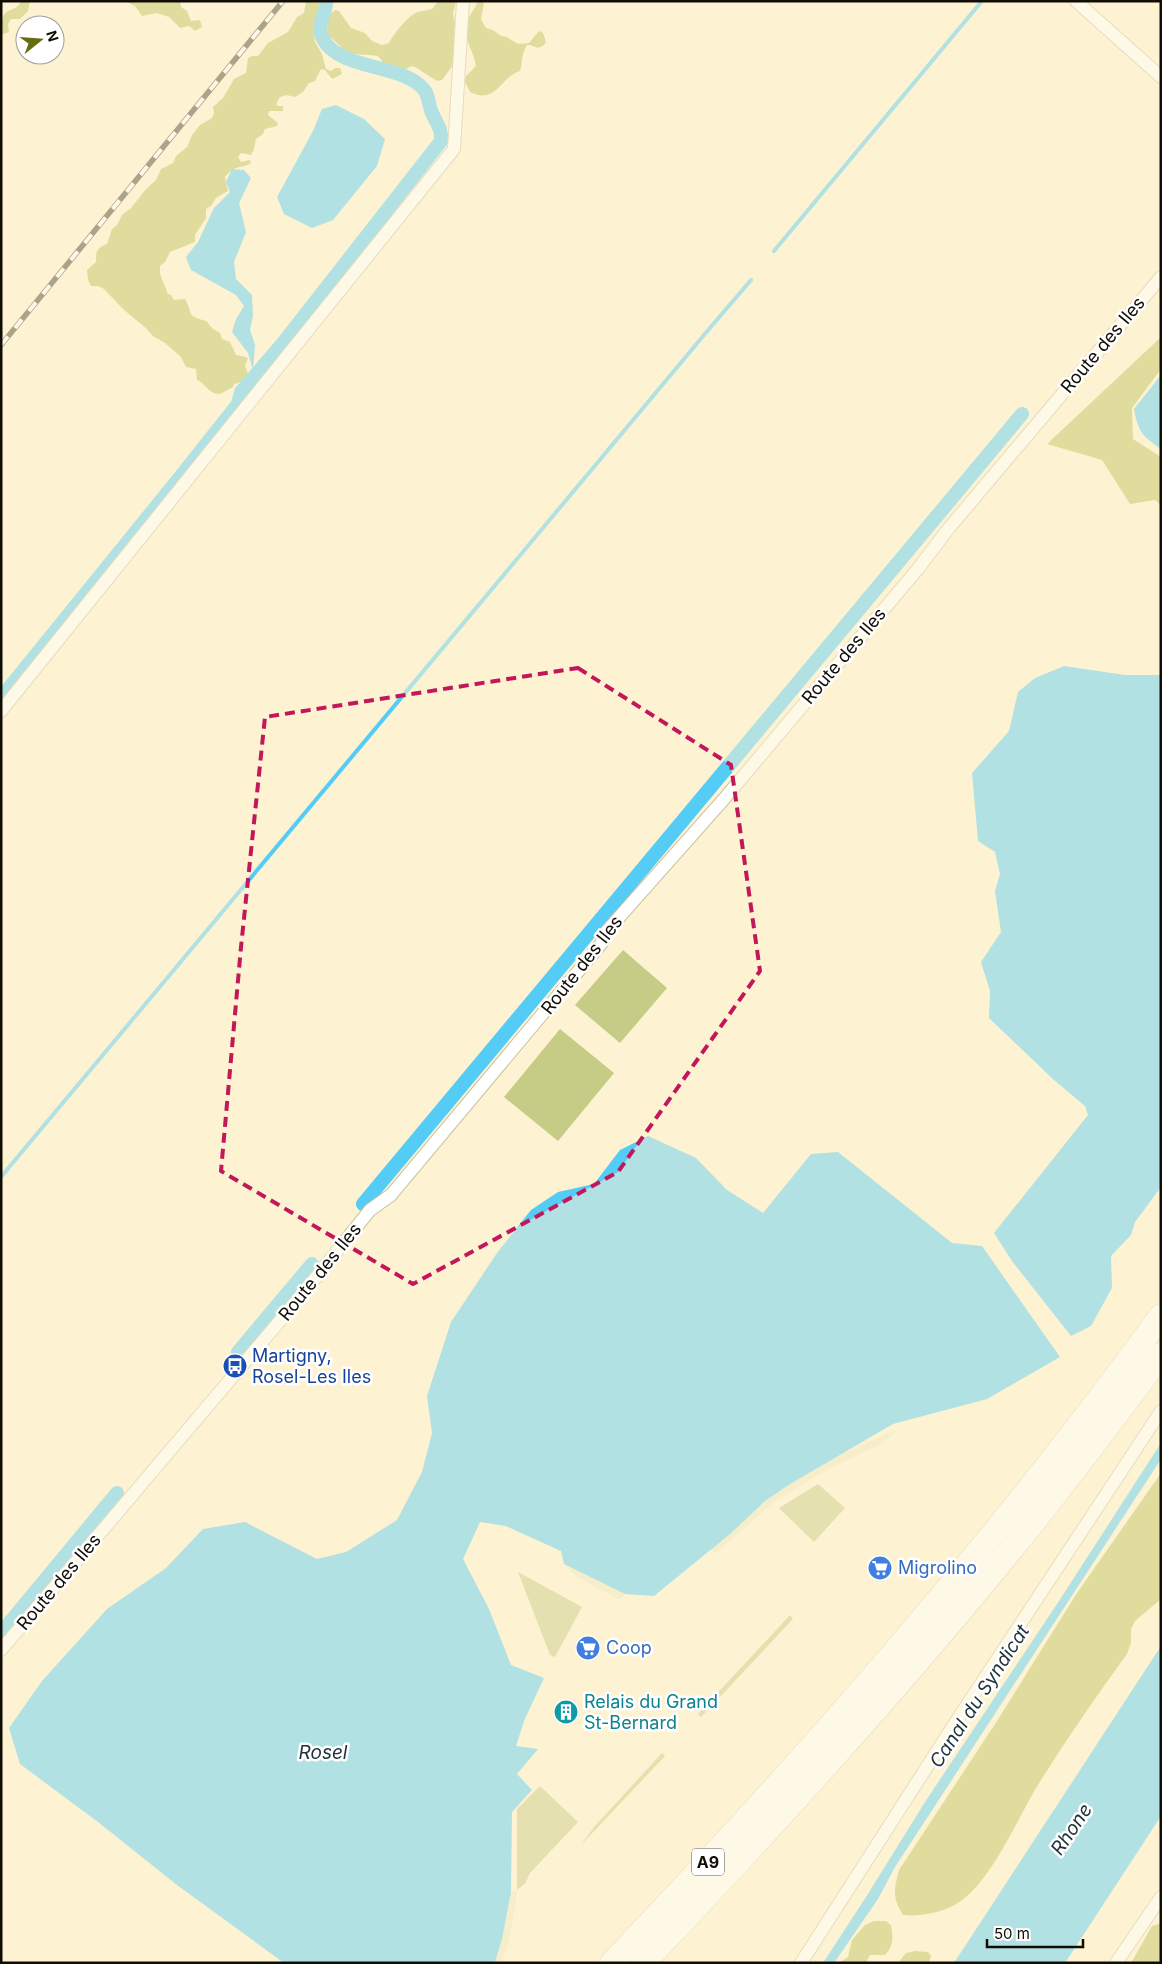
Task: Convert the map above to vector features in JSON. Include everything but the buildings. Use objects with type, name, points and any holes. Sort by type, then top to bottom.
[{"type":"highway","name":"A9","points":[[612,1963],[796,1766],[913,1631],[1000,1527],[1089,1413],[1161,1316]]},
{"type":"highway","name":"A9","points":[[643,1963],[817,1777],[927,1651],[1020,1538],[1161,1355]]},
{"type":"street","points":[[1,710],[454,149],[463,1]]},
{"type":"street","points":[[1076,1],[1161,77]]},
{"type":"street","name":"Route des Iles","points":[[1,1650],[301,1296],[370,1210],[391,1195],[397,1188],[601,944],[606,932],[724,799],[1161,277]]},
{"type":"street","points":[[801,1963],[951,1728],[1161,1411]]},
{"type":"street","points":[[1116,1963],[1161,1897]]},
{"type":"highlighted area","points":[[578,668],[731,765],[760,971],[618,1172],[413,1284],[221,1171],[241,947],[265,717]]},
{"type":"green space","points":[[21,1],[30,1],[28,11],[24,15],[15,15],[15,19],[11,19],[8,24],[9,32],[1,35],[5,13],[18,6]]},
{"type":"green space","points":[[125,1],[180,1],[181,7],[187,11],[191,21],[200,20],[202,27],[195,31],[189,26],[180,28],[169,17],[157,13],[142,16],[135,6]]},
{"type":"green space","points":[[306,1],[323,1],[324,5],[314,25],[315,42],[322,54],[326,69],[331,71],[335,68],[340,68],[342,74],[332,79],[325,70],[321,69],[315,81],[309,83],[303,92],[295,97],[287,95],[280,97],[276,104],[283,106],[283,111],[269,111],[268,115],[278,123],[277,126],[265,129],[263,134],[256,139],[251,155],[241,153],[238,157],[241,162],[250,160],[251,163],[235,168],[225,177],[228,191],[216,198],[211,206],[206,209],[206,218],[195,235],[195,242],[170,252],[165,262],[160,266],[160,274],[168,294],[174,300],[185,299],[192,316],[206,321],[213,329],[220,333],[222,339],[230,342],[236,355],[248,359],[245,365],[248,374],[245,381],[234,384],[233,387],[218,394],[212,392],[197,380],[196,369],[186,367],[181,357],[165,343],[153,336],[104,289],[98,286],[91,286],[87,270],[96,262],[97,251],[107,244],[112,229],[117,225],[122,215],[131,208],[156,180],[161,169],[173,163],[176,156],[187,147],[192,135],[200,125],[212,118],[214,113],[213,107],[223,98],[234,79],[246,73],[248,58],[258,56],[268,43],[288,32],[297,17],[304,13]]},
{"type":"green space","points":[[438,1],[456,1],[453,13],[455,23],[453,65],[442,80],[437,81],[411,66],[400,72],[390,71],[382,67],[382,61],[378,56],[349,52],[328,36],[328,22],[330,15],[335,10],[339,11],[351,28],[365,33],[372,41],[382,45],[389,43],[405,21],[418,12],[433,8]]},
{"type":"green space","points":[[480,1],[484,3],[481,19],[486,28],[518,44],[529,43],[539,31],[543,33],[546,42],[538,48],[527,45],[520,71],[513,74],[492,93],[486,95],[470,92],[465,82],[466,76],[476,66],[467,40],[466,24],[477,3]]},
{"type":"green space","points":[[1161,337],[1161,369],[1132,408],[1133,439],[1161,457],[1161,505],[1155,500],[1130,504],[1102,460],[1047,444]]},
{"type":"green space","points":[[623,950],[667,988],[620,1043],[575,1005]]},
{"type":"green space","points":[[560,1029],[614,1073],[558,1141],[504,1097]]},
{"type":"green space","points":[[1161,1473],[1161,1599],[1135,1621],[1131,1629],[1131,1643],[1127,1654],[1051,1764],[985,1877],[955,1905],[941,1911],[903,1915],[897,1903],[895,1893],[899,1870],[997,1721],[1077,1593]]},
{"type":"green space","points":[[818,1484],[845,1508],[814,1542],[779,1508]]},
{"type":"green space","points":[[518,1572],[582,1607],[555,1657],[550,1655]]},
{"type":"green space","points":[[790,1615],[793,1619],[701,1717],[698,1714]]},
{"type":"green space","points":[[662,1753],[665,1756],[580,1846],[595,1826]]},
{"type":"green space","points":[[540,1786],[578,1822],[530,1873],[525,1884],[517,1890],[517,1809]]},
{"type":"green space","points":[[1161,1920],[1161,1963],[1131,1963],[1152,1926],[1159,1924]]},
{"type":"green space","points":[[874,1921],[886,1921],[891,1925],[892,1941],[888,1952],[885,1955],[870,1955],[866,1963],[839,1963],[848,1957],[852,1940],[865,1925]]},
{"type":"green space","points":[[915,1951],[928,1952],[931,1956],[929,1963],[898,1963],[906,1953]]},
{"type":"sand","points":[[898,1430],[881,1444],[828,1469],[774,1502],[716,1553],[711,1549],[759,1506],[781,1490],[846,1452]]},
{"type":"sand","points":[[564,1564],[625,1594],[620,1600],[577,1577]]},
{"type":"sand","points":[[517,1890],[512,1927],[507,1945],[501,1963],[494,1963],[502,1939],[511,1892]]},
{"type":"water","points":[[336,105],[364,119],[385,139],[377,166],[333,220],[312,228],[284,214],[277,197],[313,131],[322,109]]},
{"type":"water","points":[[232,169],[244,170],[251,178],[239,203],[246,232],[234,262],[236,279],[252,295],[253,316],[250,330],[255,345],[253,370],[248,353],[232,332],[236,319],[244,306],[236,295],[191,270],[186,257],[198,242],[214,208],[230,192],[226,182]]},
{"type":"water","points":[[1161,375],[1161,449],[1149,440],[1139,428],[1134,409]]},
{"type":"water","points":[[1064,666],[1125,675],[1161,675],[1161,1187],[1135,1222],[1131,1235],[1111,1256],[1112,1288],[1091,1326],[1071,1336],[1012,1261],[994,1233],[1088,1115],[1085,1106],[1054,1080],[989,1018],[990,991],[981,962],[1001,932],[995,891],[1000,874],[995,852],[978,841],[972,773],[1009,731],[1018,692],[1035,678]]},
{"type":"water","name":"Rosel","points":[[648,1136],[696,1158],[727,1190],[763,1213],[811,1154],[838,1152],[952,1243],[982,1246],[1060,1357],[987,1399],[893,1424],[790,1484],[765,1501],[730,1534],[654,1596],[625,1594],[564,1564],[561,1551],[506,1526],[480,1522],[463,1559],[489,1609],[511,1665],[544,1678],[524,1721],[516,1746],[538,1749],[517,1774],[532,1790],[512,1812],[511,1892],[502,1939],[495,1962],[284,1963],[177,1885],[98,1822],[20,1764],[9,1728],[42,1681],[107,1609],[166,1568],[203,1529],[245,1522],[317,1559],[346,1552],[397,1520],[422,1472],[432,1433],[427,1396],[451,1322],[497,1253],[531,1210],[558,1192],[594,1184],[620,1150]]},
{"type":"water","name":"Canal du Syndicat","points":[[1161,1443],[1161,1459],[895,1867],[878,1899],[834,1963],[823,1963],[925,1802],[1059,1601]]},
{"type":"water","name":"Rhone","points":[[1161,1646],[1161,1816],[1065,1963],[954,1963]]},
{"type":"waterway","points":[[1,698],[238,404],[241,392],[283,343],[441,141],[440,130],[431,111],[426,93],[415,82],[402,75],[354,61],[340,55],[328,46],[320,30],[326,1]]},
{"type":"waterway","points":[[774,251],[982,1]]},
{"type":"waterway","points":[[1,1177],[751,280]]},
{"type":"waterway","points":[[363,1204],[1022,414]]},
{"type":"waterway","points":[[238,1352],[312,1264]]},
{"type":"waterway","points":[[1,1633],[117,1493]]},
{"type":"railway","points":[[1,345],[283,1]]},
{"type":"place","name":"Martigny, Rosel-Les Iles","points":[[235,1366]]},
{"type":"place","name":"Migrolino","points":[[880,1568]]},
{"type":"place","name":"Coop","points":[[588,1648]]},
{"type":"place","name":"Relais du Grand St-Bernard","points":[[566,1712]]}]
